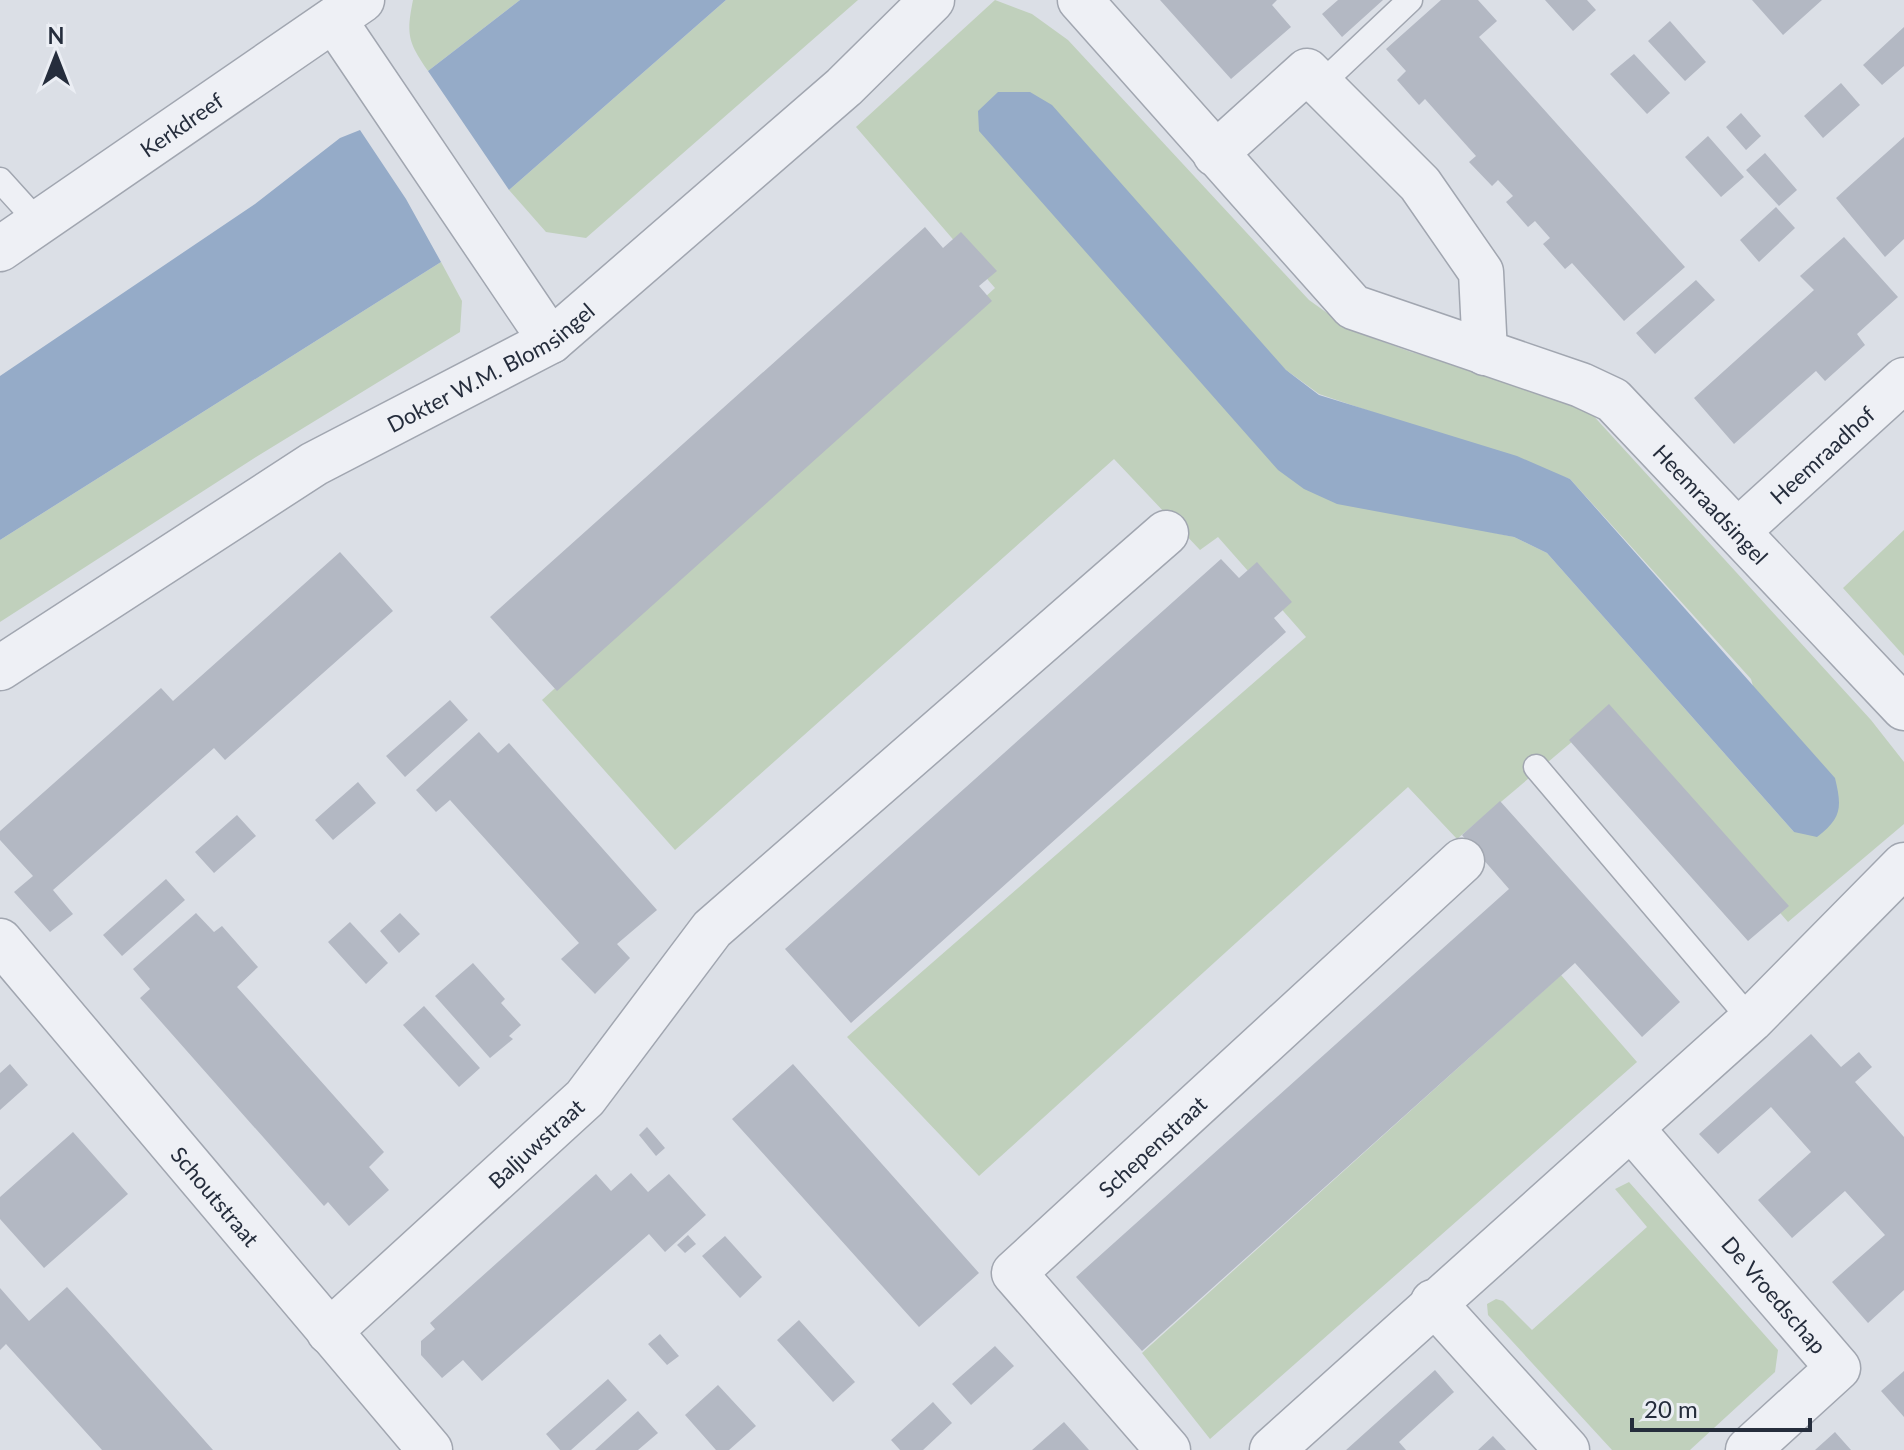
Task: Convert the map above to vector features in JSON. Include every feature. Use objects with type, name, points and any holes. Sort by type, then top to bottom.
[{"type":"street","name":"Dokter W.M. Blomsingel","points":[[0,668],[314,464],[551,341],[844,87],[932,0]]},
{"type":"street","name":"Heemraadsingel","points":[[1080,0],[1353,307],[1581,385],[1613,400],[1904,708]]},
{"type":"street","points":[[348,10],[551,341]]},
{"type":"street","name":"Kerkdreef","points":[[0,249],[348,10]]},
{"type":"street","points":[[1215,154],[1307,71],[1420,184],[1481,272],[1485,353]]},
{"type":"street","name":"Heemraadhof","points":[[1739,530],[1904,380]]},
{"type":"street","name":"Baljuwstraat","points":[[329,1332],[585,1098],[712,929],[1166,533]]},
{"type":"street","name":"Schepenstraat","points":[[1168,1450],[1014,1273],[1462,861]]},
{"type":"street","points":[[1272,1450],[1433,1302],[1751,1020],[1904,865]]},
{"type":"street","name":"Schoutstraat","points":[[0,941],[430,1450]]},
{"type":"street","name":"De Vroedschap","points":[[1631,1128],[1838,1368],[1748,1450]]},
{"type":"street","points":[[1433,1302],[1567,1450]]},
{"type":"lane","points":[[1321,84],[1410,0]]},
{"type":"lane","points":[[0,180],[38,222]]},
{"type":"lane","points":[[1536,767],[1751,1020]]},
{"type":"green space","points":[[413,0],[520,0],[428,71],[410,38]]},
{"type":"green space","points":[[726,0],[858,0],[586,238],[546,232],[509,190]]},
{"type":"green space","points":[[995,0],[1032,14],[1068,40],[1309,300],[1351,330],[1411,352],[1552,392],[1590,412],[1871,720],[1904,762],[1904,824],[1788,922],[1606,713],[1457,839],[1408,787],[979,1176],[847,1037],[1306,637],[1218,537],[1200,550],[1114,459],[675,850],[542,700],[995,288],[856,127]],"holes":[[[1287,371],[1319,394],[1570,479],[1751,679],[1794,832],[1547,553],[1514,537],[1444,522]]]},
{"type":"green space","points":[[441,262],[462,301],[460,332],[256,457],[0,622],[0,540]]},
{"type":"green space","points":[[1904,530],[1904,656],[1843,588]]},
{"type":"green space","points":[[1561,975],[1637,1062],[1210,1439],[1142,1353]]},
{"type":"green space","points":[[1629,1182],[1778,1350],[1775,1372],[1690,1450],[1612,1450],[1488,1315],[1487,1304],[1496,1299],[1503,1301],[1532,1330],[1647,1227],[1615,1189]]},
{"type":"water","points":[[520,0],[726,0],[509,190],[428,71]]},
{"type":"water","points":[[998,92],[1030,92],[1052,105],[1286,370],[1319,395],[1517,456],[1570,479],[1835,778],[1839,804],[1836,818],[1831,824],[1817,837],[1794,832],[1547,553],[1514,537],[1337,504],[1304,489],[1278,470],[979,131],[978,111]]},
{"type":"water","points":[[360,130],[406,199],[441,262],[0,540],[0,376],[255,204],[340,138]]},
{"type":"building","points":[[1160,0],[1277,0],[1272,5],[1291,27],[1231,79]]},
{"type":"building","points":[[1338,0],[1383,0],[1342,37],[1322,14]]},
{"type":"building","points":[[1441,0],[1478,0],[1497,21],[1479,37],[1685,267],[1624,321],[1572,263],[1565,269],[1543,244],[1550,238],[1535,221],[1528,227],[1506,202],[1513,196],[1498,180],[1492,186],[1469,162],[1476,156],[1425,99],[1419,105],[1397,80],[1406,71],[1386,49]]},
{"type":"building","points":[[1545,0],[1587,0],[1596,10],[1573,31]]},
{"type":"building","points":[[1752,0],[1822,0],[1783,35]]},
{"type":"building","points":[[1670,21],[1706,62],[1685,81],[1648,41]]},
{"type":"building","points":[[1904,27],[1904,66],[1882,85],[1863,65]]},
{"type":"building","points":[[1634,54],[1670,93],[1647,114],[1610,74]]},
{"type":"building","points":[[1841,83],[1860,105],[1823,138],[1804,116]]},
{"type":"building","points":[[1741,113],[1761,136],[1746,150],[1726,127]]},
{"type":"building","points":[[1708,136],[1744,177],[1721,197],[1685,157]]},
{"type":"building","points":[[1904,137],[1904,239],[1885,257],[1836,198]]},
{"type":"building","points":[[1765,153],[1797,190],[1779,206],[1746,170]]},
{"type":"building","points":[[1776,207],[1795,228],[1759,262],[1740,240]]},
{"type":"building","points":[[925,227],[943,248],[961,232],[997,271],[979,286],[992,301],[557,691],[490,617]]},
{"type":"building","points":[[1844,237],[1898,297],[1857,334],[1865,345],[1825,381],[1816,371],[1734,444],[1694,398],[1814,290],[1800,276]]},
{"type":"building","points":[[1696,280],[1715,300],[1655,354],[1636,333]]},
{"type":"building","points":[[340,552],[393,611],[225,760],[214,748],[53,890],[73,914],[50,932],[14,892],[33,876],[0,840],[0,831],[161,688],[173,701]]},
{"type":"building","points":[[1221,559],[1239,578],[1257,562],[1292,602],[1274,618],[1286,632],[851,1023],[785,949]]},
{"type":"building","points":[[450,700],[468,720],[405,777],[386,756]]},
{"type":"building","points":[[1609,704],[1789,906],[1748,941],[1569,740]]},
{"type":"building","points":[[479,732],[498,753],[509,743],[657,910],[617,944],[630,958],[595,994],[561,959],[579,943],[450,800],[436,812],[416,790]]},
{"type":"building","points":[[358,782],[376,803],[333,840],[315,820]]},
{"type":"building","points":[[1500,801],[1680,1002],[1642,1037],[1575,963],[1142,1351],[1076,1277],[1509,889],[1462,835]]},
{"type":"building","points":[[237,815],[256,836],[214,873],[195,852]]},
{"type":"building","points":[[166,879],[185,900],[122,956],[103,935]]},
{"type":"building","points":[[196,913],[214,932],[222,926],[258,967],[237,987],[384,1152],[369,1167],[389,1190],[349,1226],[328,1202],[324,1206],[140,998],[150,989],[133,969]]},
{"type":"building","points":[[400,913],[420,934],[399,953],[380,931]]},
{"type":"building","points":[[350,922],[388,963],[366,984],[328,942]]},
{"type":"building","points":[[473,963],[505,999],[501,1003],[521,1025],[509,1036],[513,1039],[490,1058],[435,996]]},
{"type":"building","points":[[424,1006],[480,1068],[459,1087],[403,1025]]},
{"type":"building","points":[[1811,1034],[1841,1067],[1859,1052],[1872,1067],[1855,1082],[1904,1137],[1904,1290],[1868,1323],[1832,1282],[1885,1235],[1845,1191],[1792,1238],[1758,1200],[1811,1152],[1771,1107],[1718,1154],[1699,1134]]},
{"type":"building","points":[[10,1064],[28,1085],[0,1110],[0,1073]]},
{"type":"building","points":[[793,1064],[979,1273],[919,1327],[732,1119]]},
{"type":"building","points":[[647,1127],[665,1148],[656,1156],[639,1135]]},
{"type":"building","points":[[73,1132],[128,1194],[44,1268],[0,1219],[0,1197]]},
{"type":"building","points":[[631,1173],[648,1192],[669,1174],[706,1215],[665,1252],[649,1234],[482,1381],[463,1360],[442,1378],[421,1355],[421,1341],[435,1329],[430,1323],[596,1174],[611,1191]]},
{"type":"building","points":[[688,1235],[696,1244],[685,1253],[677,1245]]},
{"type":"building","points":[[725,1236],[762,1277],[740,1298],[702,1256]]},
{"type":"building","points":[[67,1287],[213,1450],[102,1450],[6,1344],[0,1350],[0,1288],[29,1321]]},
{"type":"building","points":[[799,1320],[855,1382],[833,1402],[777,1340]]},
{"type":"building","points":[[660,1334],[679,1356],[667,1365],[648,1344]]},
{"type":"building","points":[[995,1346],[1014,1366],[971,1405],[952,1384]]},
{"type":"building","points":[[1435,1370],[1454,1392],[1399,1442],[1406,1450],[1346,1450]]},
{"type":"building","points":[[1904,1371],[1904,1417],[1881,1391]]},
{"type":"building","points":[[608,1379],[627,1400],[571,1450],[560,1450],[546,1434]]},
{"type":"building","points":[[718,1385],[756,1426],[729,1450],[716,1450],[685,1415]]},
{"type":"building","points":[[933,1402],[952,1423],[923,1450],[900,1450],[891,1440]]},
{"type":"building","points":[[638,1411],[658,1433],[638,1450],[595,1450]]},
{"type":"building","points":[[1064,1422],[1089,1450],[1032,1450]]},
{"type":"building","points":[[1835,1432],[1851,1450],[1815,1450]]},
{"type":"building","points":[[1493,1436],[1506,1450],[1478,1450]]}]
